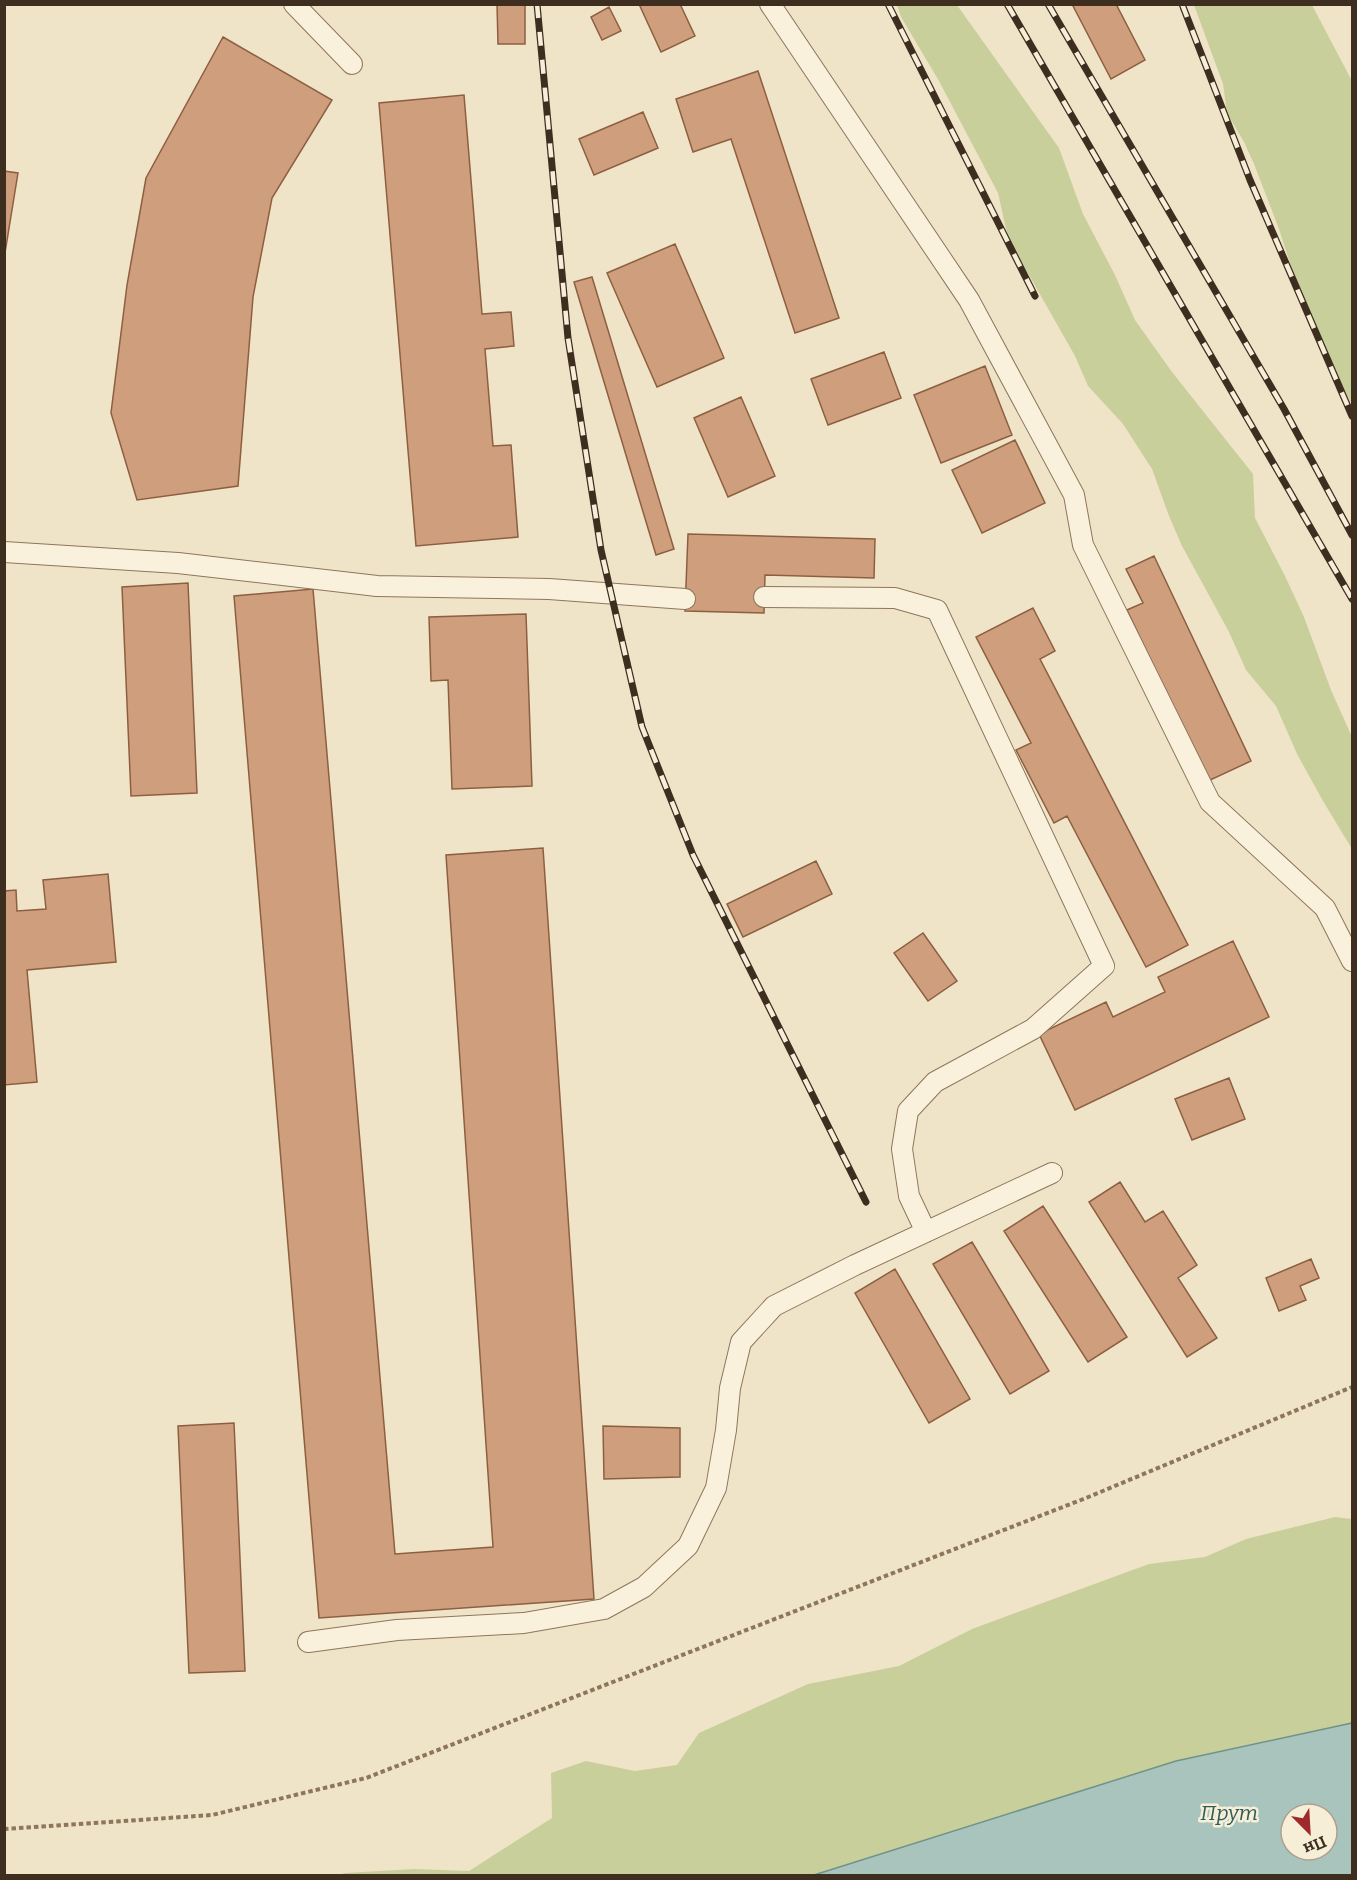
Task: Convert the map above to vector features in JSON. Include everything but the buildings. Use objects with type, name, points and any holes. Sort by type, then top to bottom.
[{"type":"lane","points":[[294,4],[352,64]]},
{"type":"lane","points":[[770,4],[969,300],[1074,495],[1083,545],[1210,802],[1325,908],[1353,961]]},
{"type":"lane","points":[[4,552],[178,563],[377,586],[549,589],[686,599]]},
{"type":"lane","points":[[764,597],[895,598],[937,610],[1104,966],[1033,1029],[935,1082],[908,1111],[902,1149],[909,1196],[926,1232]]},
{"type":"lane","points":[[308,1642],[397,1630],[525,1623],[604,1609],[644,1587],[688,1546],[716,1488],[726,1430],[730,1388],[741,1342],[774,1306],[855,1265],[1052,1173]]},
{"type":"path","points":[[4,1829],[212,1815],[366,1778],[1075,1502],[1353,1387]]},
{"type":"green space","points":[[897,5],[957,5],[1059,148],[1083,214],[1115,275],[1135,320],[1172,372],[1253,474],[1255,518],[1304,617],[1331,690],[1352,737],[1352,849],[1297,754],[1276,706],[1246,670],[1229,632],[1182,546],[1152,469],[1123,424],[1088,386],[1075,356],[1008,238],[998,193],[939,81],[901,17]]},
{"type":"green space","points":[[1194,5],[1312,5],[1352,81],[1352,404],[1331,367],[1303,304],[1279,229],[1254,164],[1227,113],[1223,84]]},
{"type":"green space","points":[[1335,1517],[1352,1519],[1352,1723],[1176,1761],[814,1875],[336,1876],[345,1873],[414,1869],[469,1871],[552,1818],[551,1773],[586,1761],[635,1771],[677,1765],[699,1733],[808,1684],[899,1666],[972,1629],[1149,1564],[1205,1557],[1246,1539]]},
{"type":"water","name":"Прут","points":[[1352,1723],[1352,1875],[814,1875],[1176,1761]]},
{"type":"railway","points":[[537,4],[568,338],[601,550],[642,727],[693,855],[866,1202]]},
{"type":"railway","points":[[888,4],[1035,296]]},
{"type":"railway","points":[[1007,4],[1352,599]]},
{"type":"railway","points":[[1048,4],[1284,409],[1352,535]]},
{"type":"railway","points":[[1182,4],[1250,180],[1352,416]]}]
